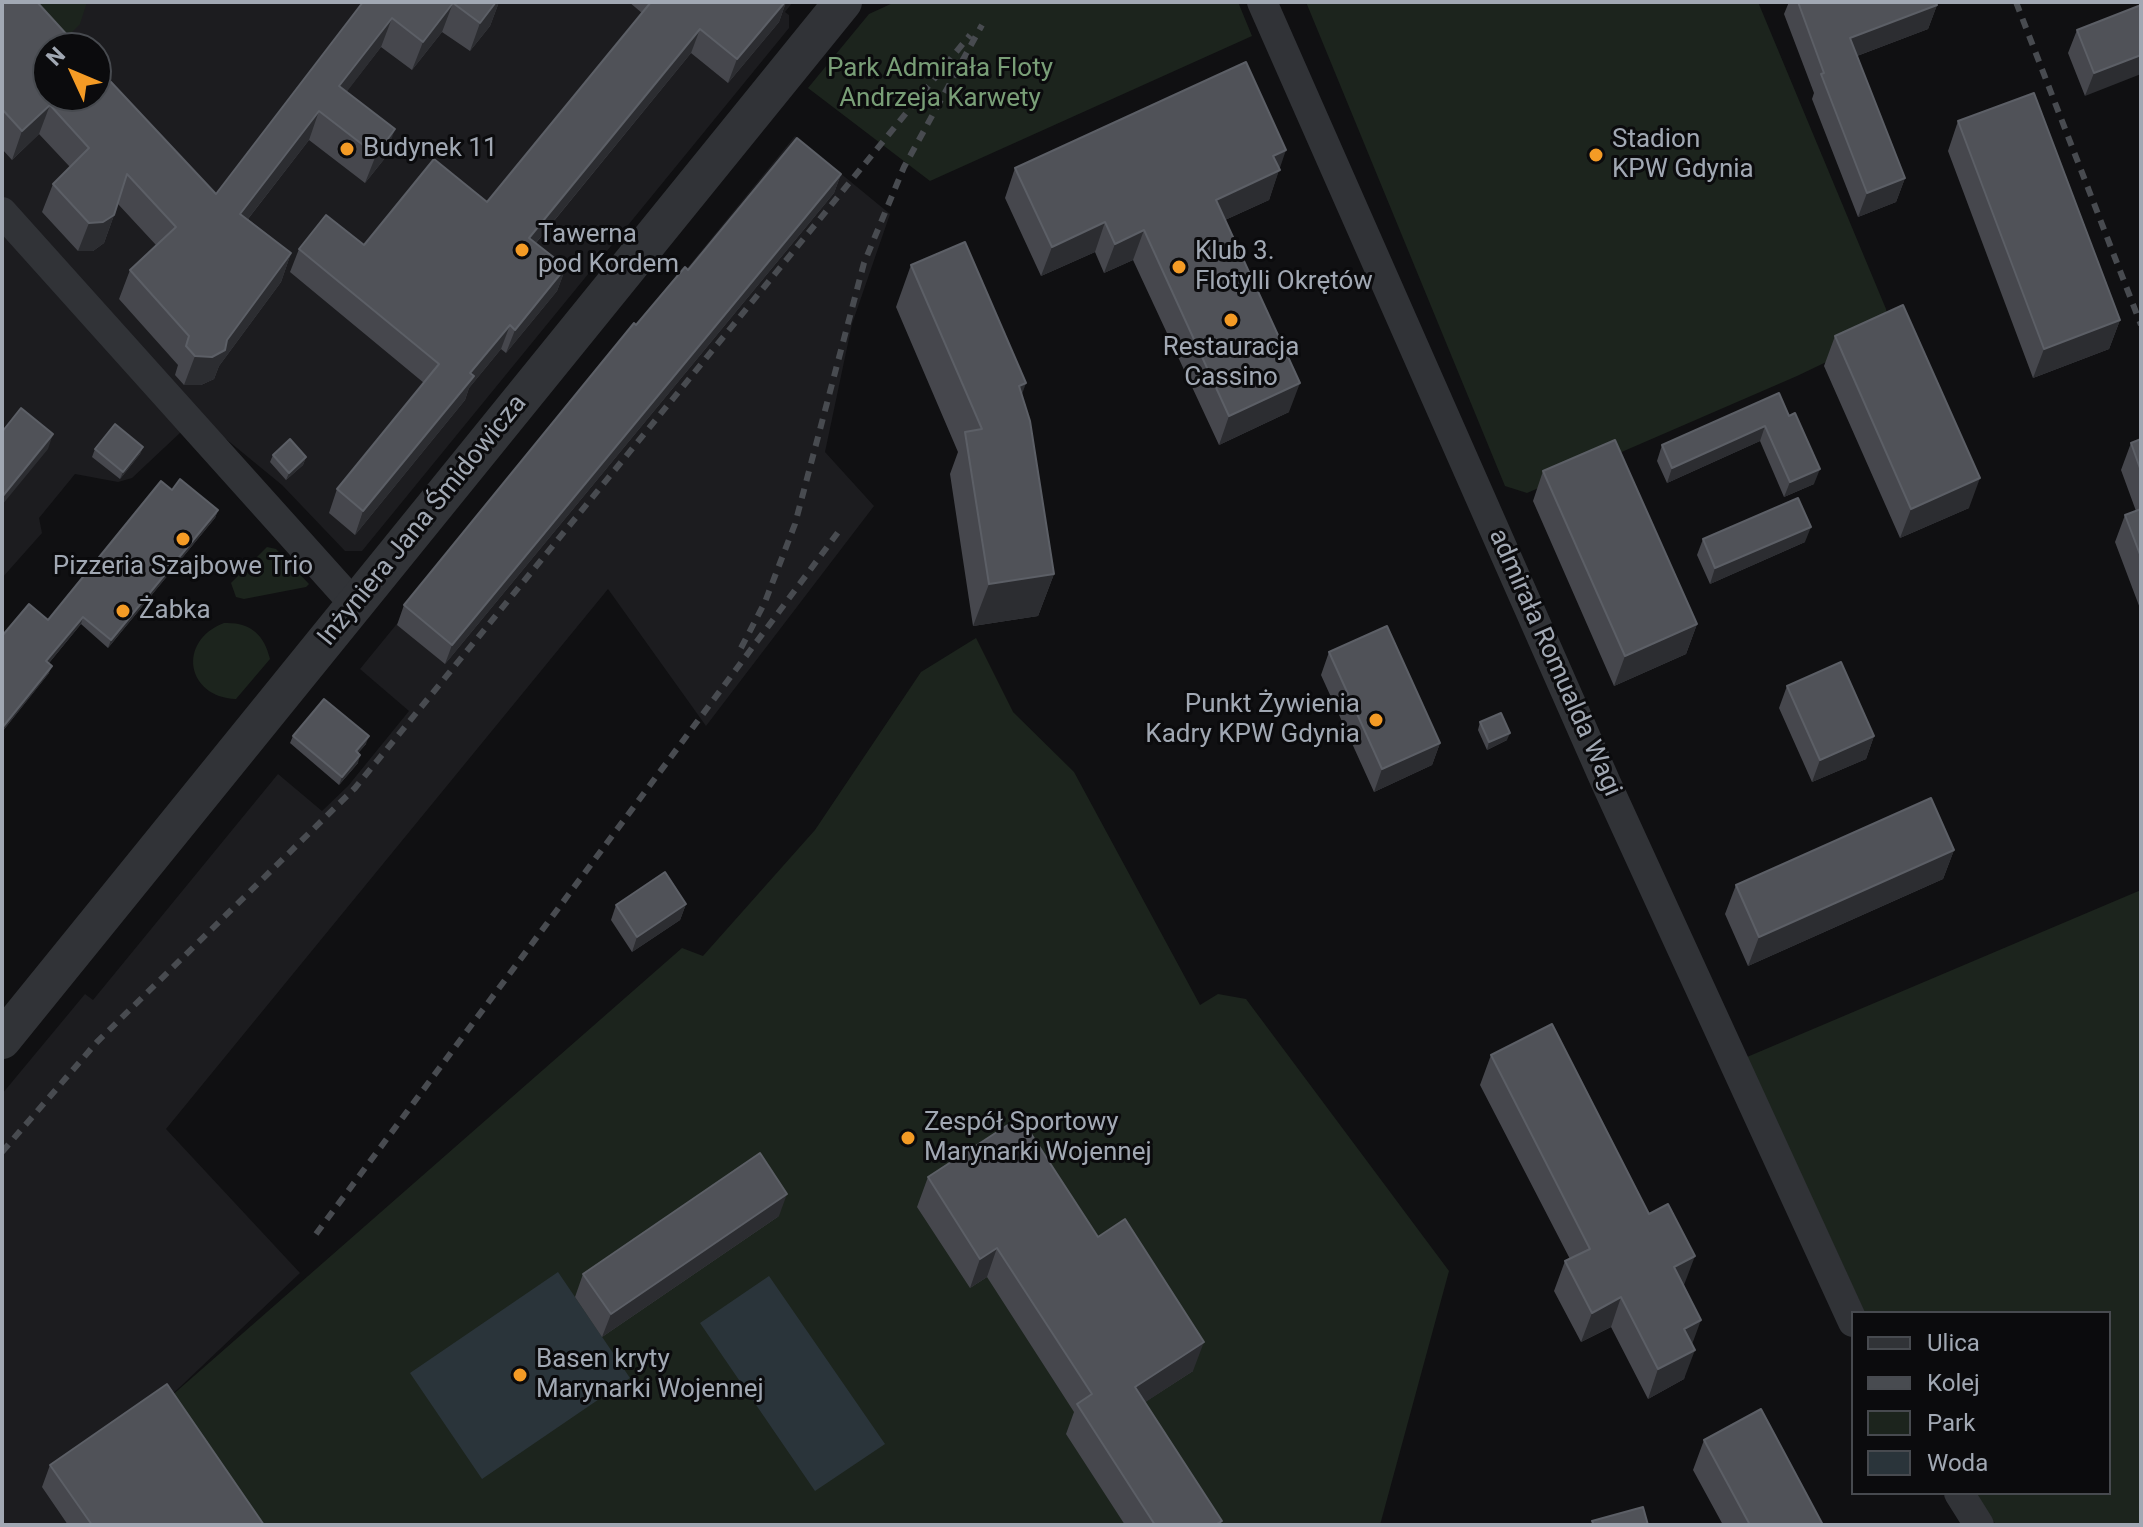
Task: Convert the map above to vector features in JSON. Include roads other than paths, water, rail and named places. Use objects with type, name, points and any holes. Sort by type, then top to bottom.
[{"type":"street","name":"Inżyniera Jana Śmidowicza","points":[[2,1040],[843,2]]},
{"type":"street","name":"admirała Romualda Wagi","points":[[1262,2],[1606,783],[1851,1318]]},
{"type":"street","points":[[2,212],[355,605]]},
{"type":"street","points":[[1960,1495],[1979,1525]]},
{"type":"water","name":"Basen kryty Marynarki Wojennej","points":[[558,1272],[630,1378],[482,1479],[410,1373]]},
{"type":"water","points":[[769,1276],[885,1444],[815,1491],[700,1323]]},
{"type":"railway","points":[[2016,2],[2141,325]]},
{"type":"railway","points":[[741,648],[765,602],[795,524],[864,263],[904,167],[982,25]]},
{"type":"railway","points":[[2,1152],[97,1042],[355,788],[970,35]]},
{"type":"railway","points":[[316,1234],[842,527]]},
{"type":"place","name":"Budynek 11","points":[[347,149]]},
{"type":"place","name":"Stadion KPW Gdynia","points":[[1596,155]]},
{"type":"place","name":"Tawerna pod Kordem","points":[[522,250]]},
{"type":"place","name":"Klub 3. Flotylli Okrętów","points":[[1179,267]]},
{"type":"place","name":"Restauracja Cassino","points":[[1231,320]]},
{"type":"place","name":"Pizzeria Szajbowe Trio","points":[[183,539]]},
{"type":"place","name":"Żabka","points":[[123,611]]},
{"type":"place","name":"Punkt Żywienia Kadry KPW Gdynia","points":[[1376,720]]},
{"type":"place","name":"Zespół Sportowy Marynarki Wojennej","points":[[908,1138]]},
{"type":"place","name":"Basen kryty Marynarki Wojennej","points":[[520,1375]]},
{"type":"park label","name":"Park Admirała Floty Andrzeja Karwety","points":[[940,84]]}]
